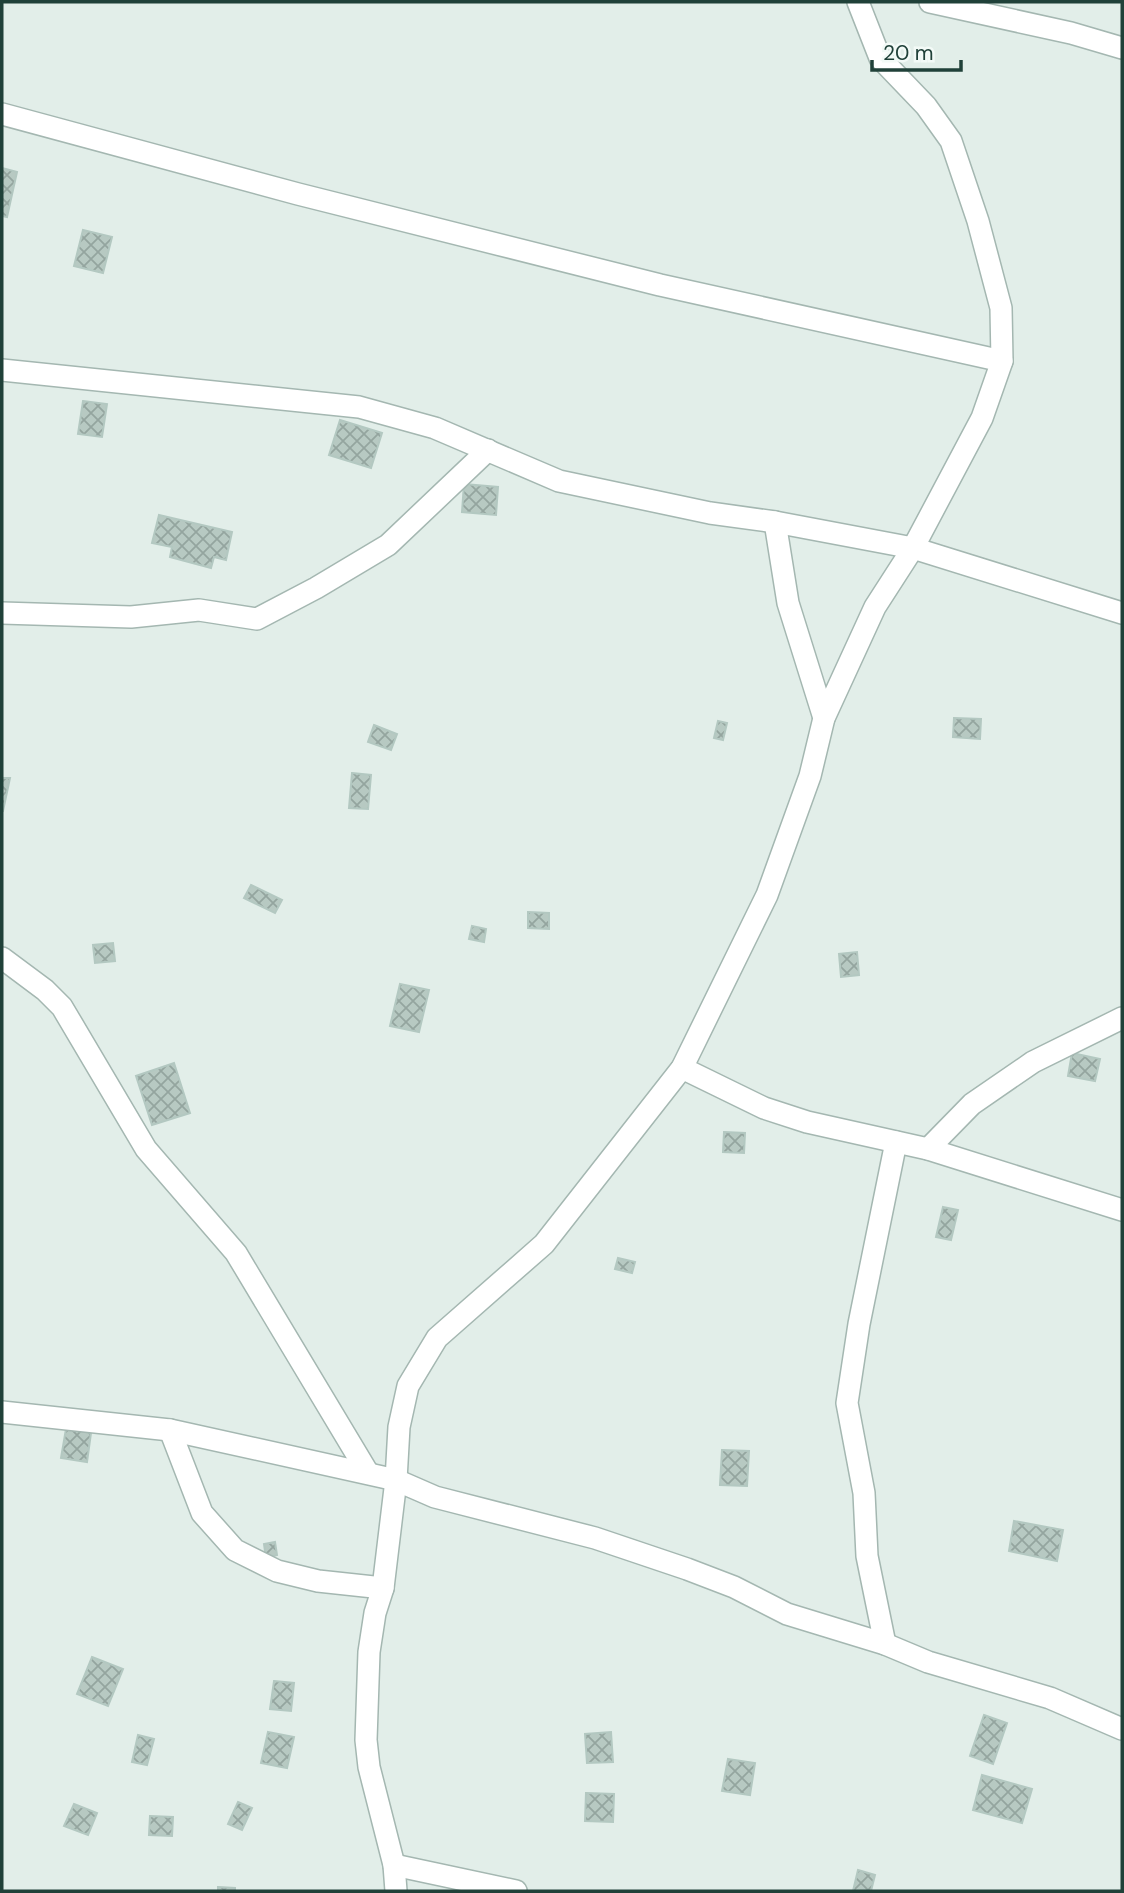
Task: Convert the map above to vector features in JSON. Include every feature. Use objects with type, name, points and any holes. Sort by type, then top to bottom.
[{"type":"street","points":[[396,1891],[394,1865],[369,1767],[366,1740],[369,1652],[375,1614],[383,1588],[396,1480],[399,1427],[408,1386],[438,1338],[544,1244],[682,1068],[766,895],[810,776],[824,718],[875,607],[913,548],[982,418],[1002,361],[1001,308],[978,221],[950,141],[926,106],[880,58],[858,2]]},
{"type":"street","points":[[930,2],[1071,33],[1122,48]]},
{"type":"street","points":[[2,114],[298,194],[660,285],[1002,361]]},
{"type":"street","points":[[2,370],[359,407],[435,428],[559,481],[710,513],[775,522],[913,548],[1122,613]]},
{"type":"street","points":[[2,613],[131,617],[199,610],[257,619],[388,545],[488,450]]},
{"type":"street","points":[[775,522],[788,603],[824,718]]},
{"type":"street","points":[[2,958],[45,990],[62,1007],[146,1149],[236,1254],[368,1473]]},
{"type":"street","points":[[928,1149],[972,1104],[1033,1062],[1122,1018]]},
{"type":"street","points":[[682,1068],[764,1108],[807,1122],[928,1149],[1122,1210]]},
{"type":"street","points":[[885,1644],[867,1556],[864,1493],[847,1403],[859,1324],[896,1142]]},
{"type":"street","points":[[2,1412],[170,1430],[396,1480],[435,1497],[608,1542],[734,1587],[787,1614],[885,1644],[928,1662],[1050,1698],[1122,1729]]},
{"type":"street","points":[[170,1430],[202,1513],[235,1550],[277,1571],[318,1581],[383,1588]]},
{"type":"street","points":[[394,1865],[516,1891]]},
{"type":"building","points":[[2,168],[17,172],[7,217],[2,216]]},
{"type":"building","points":[[83,230],[112,237],[103,273],[74,266]]},
{"type":"building","points":[[83,401],[107,404],[102,437],[78,434]]},
{"type":"building","points":[[340,420],[382,433],[371,468],[329,455]]},
{"type":"building","points":[[464,484],[498,487],[496,515],[462,512]]},
{"type":"building","points":[[159,515],[232,532],[226,560],[214,557],[211,568],[170,557],[172,547],[152,543]]},
{"type":"building","points":[[954,718],[981,719],[980,739],[953,737]]},
{"type":"building","points":[[718,721],[727,723],[723,740],[714,738]]},
{"type":"building","points":[[374,725],[397,734],[391,750],[368,742]]},
{"type":"building","points":[[352,773],[371,775],[368,809],[349,808]]},
{"type":"building","points":[[2,778],[10,778],[3,811],[2,811]]},
{"type":"building","points":[[251,885],[282,900],[275,913],[244,898]]},
{"type":"building","points":[[528,912],[549,913],[549,929],[528,928]]},
{"type":"building","points":[[472,926],[486,929],[484,942],[469,939]]},
{"type":"building","points":[[113,943],[115,961],[95,963],[93,945]]},
{"type":"building","points":[[857,952],[859,975],[841,977],[839,954]]},
{"type":"building","points":[[400,984],[429,990],[419,1032],[390,1026]]},
{"type":"building","points":[[1072,1053],[1100,1059],[1095,1081],[1068,1076]]},
{"type":"building","points":[[174,1063],[190,1113],[152,1125],[136,1076]]},
{"type":"building","points":[[724,1132],[745,1133],[744,1153],[723,1152]]},
{"type":"building","points":[[943,1207],[958,1210],[951,1240],[936,1237]]},
{"type":"building","points":[[618,1258],[635,1262],[632,1273],[615,1269]]},
{"type":"building","points":[[66,1429],[91,1433],[87,1462],[61,1458]]},
{"type":"building","points":[[722,1450],[749,1451],[747,1486],[720,1485]]},
{"type":"building","points":[[1014,1521],[1063,1530],[1057,1561],[1009,1551]]},
{"type":"building","points":[[275,1542],[277,1555],[266,1558],[264,1544]]},
{"type":"building","points":[[92,1657],[123,1669],[108,1706],[77,1694]]},
{"type":"building","points":[[274,1681],[294,1683],[291,1711],[270,1709]]},
{"type":"building","points":[[984,1715],[1007,1723],[993,1764],[970,1756]]},
{"type":"building","points":[[268,1732],[294,1737],[287,1768],[261,1763]]},
{"type":"building","points":[[611,1732],[613,1762],[587,1763],[585,1734]]},
{"type":"building","points":[[138,1735],[154,1739],[147,1765],[132,1762]]},
{"type":"building","points":[[728,1759],[755,1763],[750,1795],[722,1791]]},
{"type":"building","points":[[982,1775],[1032,1789],[1022,1823],[973,1810]]},
{"type":"building","points":[[586,1793],[614,1794],[613,1822],[585,1821]]},
{"type":"building","points":[[238,1802],[252,1808],[242,1830],[228,1824]]},
{"type":"building","points":[[74,1804],[97,1813],[88,1835],[64,1826]]},
{"type":"building","points":[[150,1816],[173,1817],[172,1836],[149,1835]]},
{"type":"building","points":[[858,1870],[875,1875],[871,1891],[853,1891]]},
{"type":"building","points":[[218,1887],[235,1888],[235,1891],[218,1891]]}]
